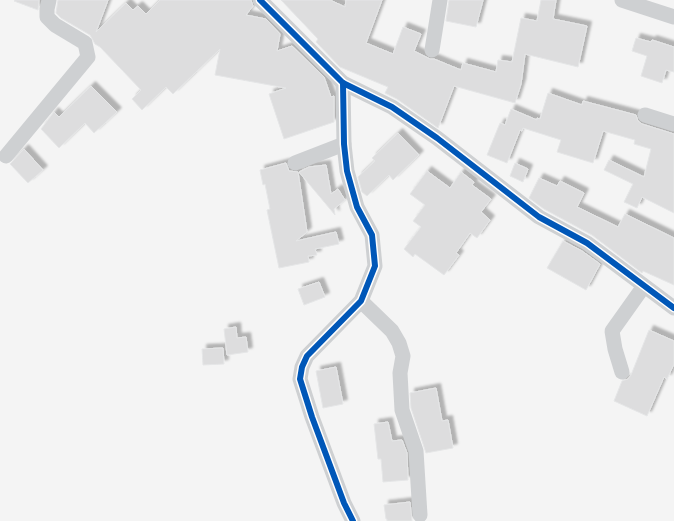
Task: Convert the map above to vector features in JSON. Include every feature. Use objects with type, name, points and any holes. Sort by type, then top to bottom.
[{"type":"street","points":[[6,156],[88,57],[85,44],[55,25],[47,17],[46,8],[49,0]]},
{"type":"street","points":[[260,0],[343,83],[392,107],[437,138],[539,217],[586,243],[674,308]]},
{"type":"street","points":[[432,50],[440,0]]},
{"type":"street","points":[[622,0],[674,17]]},
{"type":"street","points":[[343,83],[344,144],[347,171],[358,208],[372,235],[375,266],[361,301],[307,356],[302,367],[300,379],[344,503],[353,521]]},
{"type":"street","points":[[645,115],[674,124]]},
{"type":"street","points":[[295,163],[344,144]]},
{"type":"street","points":[[622,372],[612,331],[644,286]]},
{"type":"street","points":[[361,301],[392,331],[399,343],[403,356],[400,373],[402,410],[416,451],[420,515]]},
{"type":"building","points":[[39,0],[38,10],[14,1]]},
{"type":"building","points":[[58,0],[108,0],[96,32],[126,3],[133,10],[138,6],[146,14],[160,0],[251,0],[253,6],[246,15],[266,19],[280,34],[277,51],[292,46],[324,77],[331,97],[334,96],[334,122],[284,139],[269,94],[286,88],[215,75],[220,49],[173,94],[166,87],[142,110],[132,99],[141,90],[95,44],[90,35],[56,13]]},
{"type":"building","points":[[281,0],[330,0],[345,7],[346,0],[382,0],[366,43],[393,54],[403,27],[421,34],[414,51],[461,70],[463,63],[496,72],[498,60],[512,62],[521,18],[537,21],[541,0],[556,0],[553,19],[587,26],[578,67],[525,54],[521,84],[515,103],[454,86],[438,128],[397,99],[385,93],[388,87],[340,67],[316,42],[318,39]]},
{"type":"building","points":[[449,0],[483,0],[476,27],[446,21]]},
{"type":"building","points":[[636,38],[651,42],[652,40],[674,47],[674,72],[666,70],[662,83],[641,76],[647,56],[632,51]]},
{"type":"building","points":[[91,86],[117,112],[94,133],[85,123],[59,148],[41,129],[54,112],[59,117]]},
{"type":"building","points":[[548,93],[582,105],[583,101],[636,115],[638,121],[642,124],[674,134],[674,213],[642,197],[637,208],[624,202],[633,184],[604,170],[609,160],[644,177],[651,149],[634,144],[635,140],[603,131],[593,163],[557,152],[561,140],[523,128],[522,131],[520,130],[507,163],[487,155],[500,123],[505,125],[511,109],[537,120],[537,118],[540,119]]},
{"type":"building","points":[[398,133],[419,155],[393,180],[389,175],[367,196],[362,192],[358,177],[375,161],[372,158]]},
{"type":"building","points":[[24,149],[43,170],[28,183],[10,164]]},
{"type":"building","points":[[286,163],[289,171],[298,172],[307,232],[296,241],[336,232],[339,244],[315,249],[317,255],[308,256],[309,262],[279,268],[267,210],[270,209],[260,170]]},
{"type":"building","points":[[515,163],[528,169],[523,182],[510,176]]},
{"type":"building","points":[[326,165],[331,194],[338,189],[345,200],[334,209],[335,215],[299,172],[309,167]]},
{"type":"building","points":[[427,171],[450,188],[461,172],[474,182],[472,185],[491,199],[481,212],[490,220],[477,238],[470,233],[456,253],[459,255],[444,275],[415,254],[413,257],[404,249],[421,227],[413,221],[425,205],[410,194]]},
{"type":"building","points":[[539,178],[557,186],[560,181],[584,193],[577,207],[618,227],[625,214],[674,238],[674,285],[643,271],[642,273],[592,235],[544,209],[529,198]]},
{"type":"building","points":[[563,241],[582,251],[600,264],[586,290],[547,268]]},
{"type":"building","points":[[319,282],[325,297],[304,305],[298,289]]},
{"type":"building","points":[[236,327],[237,338],[246,337],[248,352],[227,355],[224,329]]},
{"type":"building","points":[[649,330],[674,341],[674,364],[667,379],[664,377],[647,416],[614,401],[622,381],[628,379],[631,375]]},
{"type":"building","points":[[223,348],[224,364],[203,365],[202,349]]},
{"type":"building","points":[[336,367],[343,404],[323,408],[316,371]]},
{"type":"building","points":[[436,388],[442,421],[448,420],[453,448],[426,453],[411,408],[410,393]]},
{"type":"building","points":[[388,422],[392,441],[402,440],[407,453],[408,480],[383,482],[381,459],[378,459],[374,424]]},
{"type":"building","points":[[410,502],[412,521],[387,521],[384,505]]},
{"type":"cycle path","points":[[260,0],[343,83],[392,107],[437,138],[539,217],[587,243],[674,308]]},
{"type":"cycle path","points":[[343,83],[344,144],[347,171],[357,207],[372,235],[375,266],[361,301],[307,356],[302,367],[300,379],[344,503],[353,521]]}]
